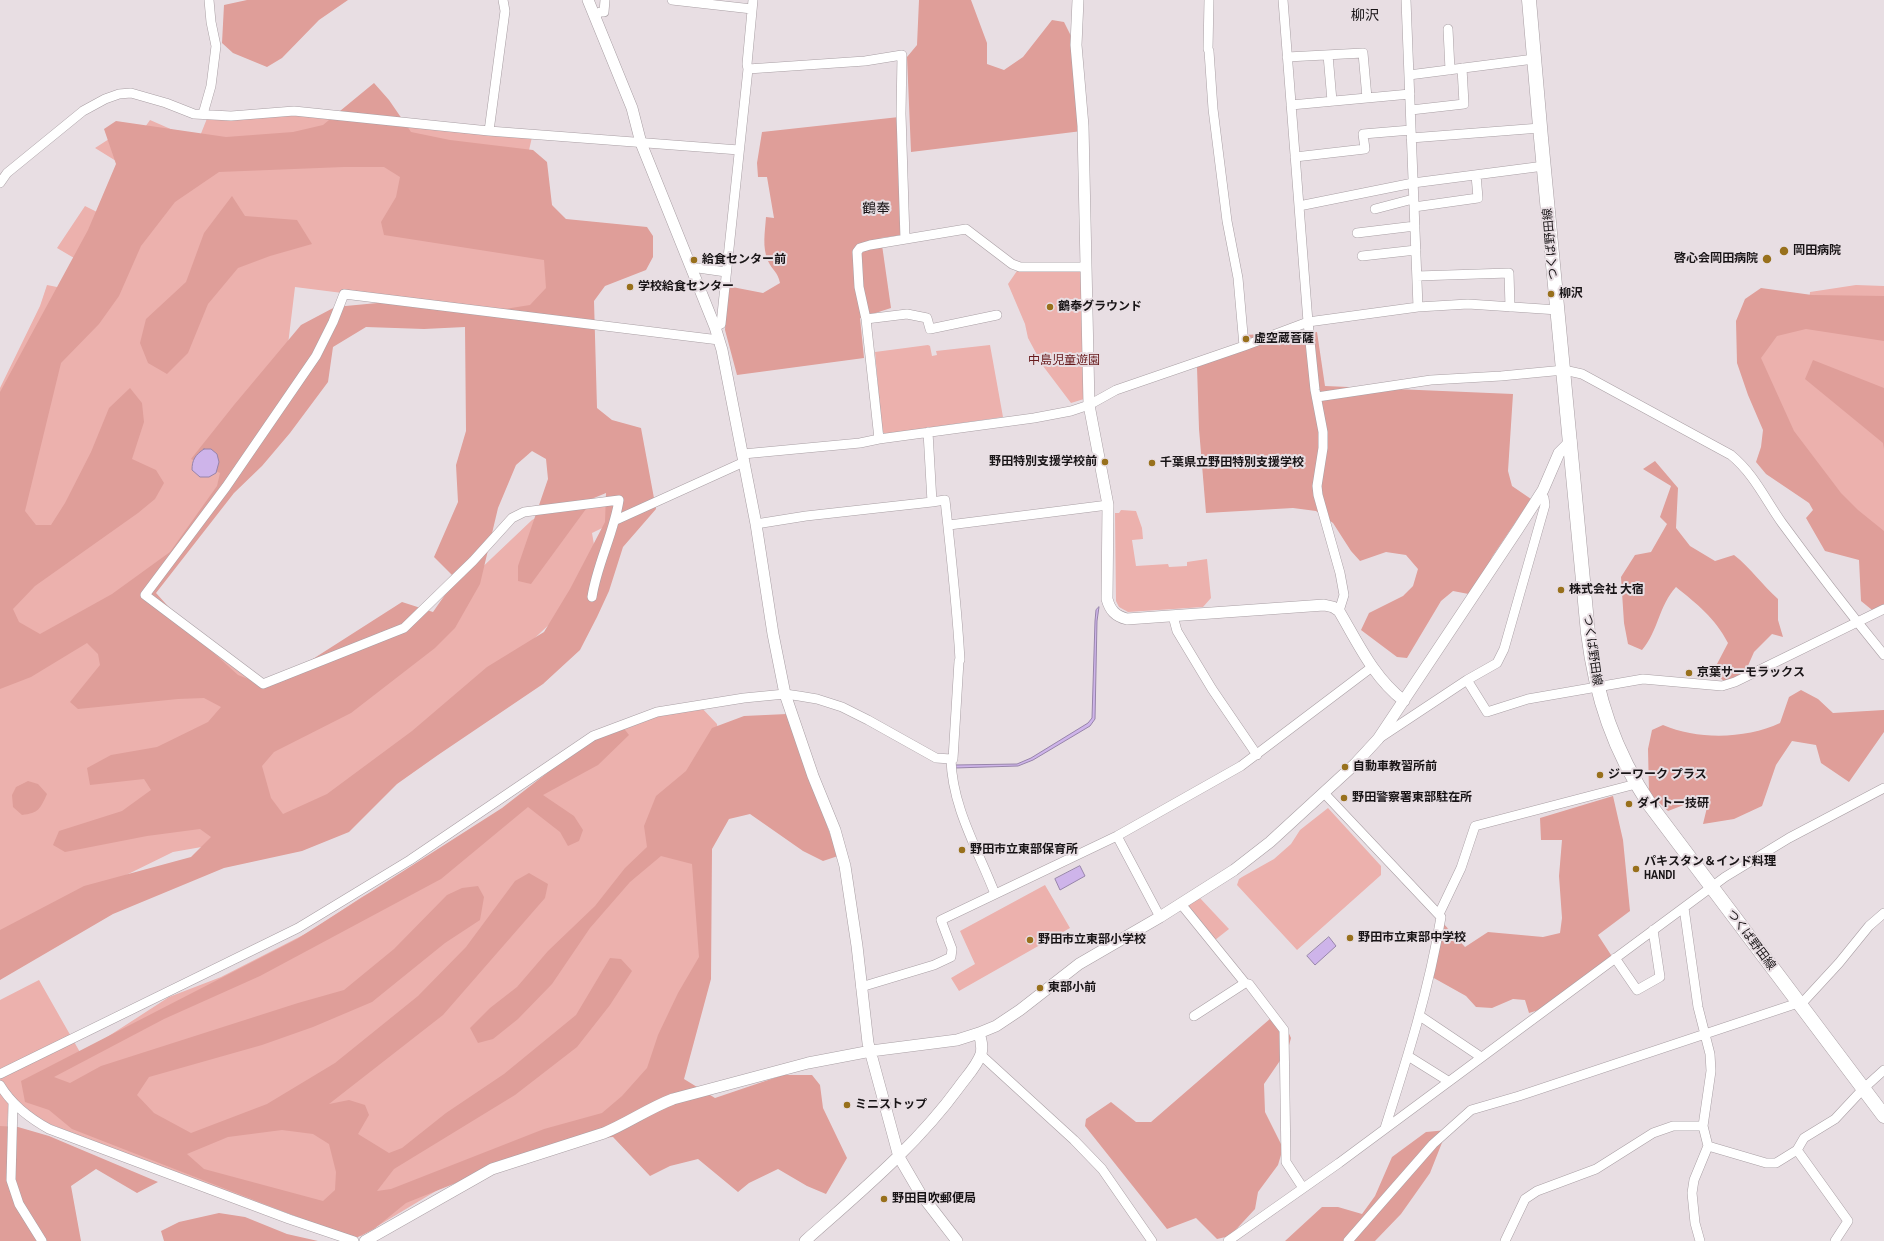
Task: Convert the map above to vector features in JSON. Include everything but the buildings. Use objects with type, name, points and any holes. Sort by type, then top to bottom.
[{"type":"main road","name":"つくば野田線","points":[[1530,0],[1540,128],[1571,441],[1587,625],[1597,688],[1611,732],[1636,784],[1798,1003],[1884,1116]]},
{"type":"street","points":[[203,114],[212,78],[216,46],[211,22],[209,0]]},
{"type":"street","points":[[489,131],[504,11],[503,0]]},
{"type":"street","points":[[588,0],[632,108],[641,143],[719,340],[726,368],[756,524],[773,634],[786,694],[802,744],[841,849],[857,946],[868,1044],[899,1157],[927,1203],[956,1241]]},
{"type":"street","points":[[595,16],[600,12],[604,12],[606,0]]},
{"type":"street","points":[[672,0],[752,5],[747,64],[748,69],[721,324],[715,327]]},
{"type":"street","points":[[1078,0],[1076,45],[1083,126],[1089,405],[1108,505],[1107,599],[1110,608],[1114,613],[1127,619],[1324,605],[1333,607],[1339,611],[1372,667],[1386,686],[1404,701]]},
{"type":"street","points":[[1209,0],[1208,49],[1213,109],[1228,221],[1238,278],[1244,346]]},
{"type":"street","points":[[1283,0],[1308,322],[1322,425],[1323,448],[1317,491],[1340,573],[1344,595],[1339,611]]},
{"type":"street","points":[[1406,0],[1418,307]]},
{"type":"street","points":[[1448,29],[1450,70]]},
{"type":"street","points":[[1287,57],[1363,53],[1367,98]]},
{"type":"street","points":[[748,69],[865,61],[902,55],[901,114],[905,239]]},
{"type":"street","points":[[1328,55],[1332,101]]},
{"type":"street","points":[[1409,75],[1534,58]]},
{"type":"street","points":[[1410,110],[1464,104],[1462,68]]},
{"type":"street","points":[[0,183],[8,173],[83,111],[105,99],[119,94],[131,93],[142,95],[194,114],[230,116],[294,111],[489,131],[739,150]]},
{"type":"street","points":[[1291,105],[1410,94]]},
{"type":"street","points":[[1295,157],[1365,149],[1363,134],[1411,134],[1540,128]]},
{"type":"street","points":[[1299,206],[1413,183],[1544,166]]},
{"type":"street","points":[[1375,209],[1414,203],[1478,198],[1476,175]]},
{"type":"street","points":[[1357,232],[1415,226]]},
{"type":"street","points":[[879,439],[866,319],[859,287],[857,252],[860,248],[966,229],[1012,264],[1020,267],[1085,267]]},
{"type":"street","points":[[1362,256],[1416,250]]},
{"type":"street","points":[[692,270],[698,268],[726,272]]},
{"type":"street","points":[[1417,276],[1509,273],[1510,307]]},
{"type":"street","points":[[592,597],[602,557],[616,520],[619,500],[524,512],[512,518],[473,561],[404,628],[263,684],[145,595],[226,487],[316,356],[334,322],[344,294],[719,340]]},
{"type":"street","points":[[616,520],[743,458],[1034,418],[1089,405],[1116,390],[1244,346],[1308,322],[1418,307],[1468,304],[1558,310]]},
{"type":"street","points":[[866,319],[907,314],[927,318],[930,329],[997,315]]},
{"type":"street","points":[[1317,397],[1431,380],[1501,376],[1564,370],[1582,374],[1731,455],[1743,464],[1781,521],[1857,622],[1884,655]]},
{"type":"street","points":[[928,432],[932,502]]},
{"type":"street","points":[[365,1241],[492,1169],[604,1133],[621,1126],[653,1107],[673,1099],[801,1065],[871,1051],[957,1040],[996,1026],[1020,1010],[1079,964],[1222,879],[1254,855],[1324,793],[1355,764],[1378,739],[1496,564],[1540,494],[1559,453],[1571,441]]},
{"type":"street","points":[[1378,739],[1467,680],[1496,663],[1504,649],[1545,505],[1544,498],[1540,494]]},
{"type":"street","points":[[756,524],[806,516],[945,500],[949,525],[960,660],[953,759],[951,758],[952,773],[957,802],[995,894]]},
{"type":"street","points":[[949,525],[1108,505]]},
{"type":"street","points":[[1467,680],[1487,712],[1528,699],[1643,679],[1722,686],[1735,682],[1884,609]]},
{"type":"street","points":[[1173,616],[1177,631],[1212,689],[1257,755]]},
{"type":"street","points":[[861,987],[934,965],[951,957],[952,950],[941,920],[1117,836],[1210,784],[1257,755],[1372,667]]},
{"type":"street","points":[[0,1074],[298,928],[410,860],[593,736],[657,712],[744,698],[786,694],[817,699],[842,707],[936,758],[951,758]]},
{"type":"street","points":[[1439,914],[1461,868],[1475,826],[1636,784]]},
{"type":"street","points":[[1228,1241],[1303,1188],[1712,887],[1789,838],[1884,788]]},
{"type":"street","points":[[1324,793],[1441,917],[1434,956],[1420,1016],[1385,1128]]},
{"type":"street","points":[[1117,836],[1160,917]]},
{"type":"street","points":[[1181,904],[1245,983],[1249,984],[1284,1030],[1286,1162],[1303,1188]]},
{"type":"street","points":[[1684,908],[1692,971],[1704,1034],[1710,1054],[1711,1071],[1703,1126],[1708,1146],[1694,1180],[1692,1192],[1695,1223],[1700,1241]]},
{"type":"street","points":[[1348,1241],[1433,1144],[1470,1110],[1519,1096],[1798,1003],[1804,1000],[1816,988],[1869,926],[1884,913]]},
{"type":"street","points":[[1615,958],[1637,990],[1660,977],[1653,930]]},
{"type":"street","points":[[1194,1016],[1245,983]]},
{"type":"street","points":[[1420,1016],[1481,1057]]},
{"type":"street","points":[[805,1241],[899,1157],[920,1136],[952,1097],[980,1055],[982,1043],[979,1033]]},
{"type":"street","points":[[980,1055],[1065,1131],[1097,1164],[1152,1241]]},
{"type":"street","points":[[1408,1056],[1448,1081]]},
{"type":"street","points":[[1708,1146],[1766,1163],[1776,1163],[1797,1150],[1804,1138],[1835,1119],[1863,1089],[1884,1070]]},
{"type":"street","points":[[0,1085],[13,1104],[49,1129],[289,1219],[354,1241]]},
{"type":"street","points":[[13,1104],[11,1180],[19,1204],[42,1241]]},
{"type":"street","points":[[1505,1241],[1525,1199],[1537,1191],[1596,1169],[1653,1133],[1673,1126],[1703,1126]]},
{"type":"street","points":[[1797,1150],[1848,1221],[1836,1241]]},
{"type":"green space","points":[[286,113],[532,137],[511,230],[587,267],[579,323],[295,287],[279,418],[143,597],[273,695],[434,613],[532,520],[547,512],[599,504],[633,513],[592,533],[598,568],[588,588],[473,696],[316,807],[236,841],[173,852],[6,934],[0,944],[0,388],[40,306],[47,285],[67,289],[74,258],[57,248],[85,206],[103,215],[129,169],[95,148],[131,125],[143,130],[150,120],[198,141],[208,116]]},
{"type":"green space","name":"鶴奉グラウンド","points":[[1019,268],[1081,271],[1084,399],[1071,403],[1043,366],[1028,338],[1025,324],[1008,284]]},
{"type":"green space","points":[[1856,285],[1884,286],[1884,560],[1760,400],[1755,316],[1807,325],[1810,292]]},
{"type":"green space","points":[[928,345],[930,346],[932,356],[937,355],[936,351],[990,345],[1003,417],[885,434],[882,431],[875,352]]},
{"type":"green space","points":[[1121,510],[1136,511],[1142,528],[1143,539],[1132,540],[1136,566],[1168,564],[1169,567],[1187,566],[1187,562],[1207,559],[1211,598],[1203,607],[1128,612],[1119,607],[1116,601],[1115,513],[1119,513]]},
{"type":"green space","points":[[699,705],[717,724],[723,773],[696,870],[705,912],[693,1005],[611,1123],[491,1161],[446,1185],[361,1236],[323,1225],[212,1186],[47,1123],[30,1112],[8,1111],[0,1241],[0,1000],[39,980],[81,1054],[169,997],[221,977],[309,932],[362,897],[429,860],[615,730],[634,722]]},
{"type":"green space","points":[[1328,808],[1381,866],[1381,875],[1297,950],[1237,885],[1239,879],[1274,859],[1291,844],[1300,830]]},
{"type":"green space","points":[[1045,885],[1070,928],[959,991],[951,978],[975,964],[960,931]]},
{"type":"green space","points":[[1199,897],[1229,929],[1215,940],[1185,905]]},
{"type":"shaded area","points":[[247,0],[348,0],[319,20],[282,58],[267,67],[233,53],[222,43],[224,5]]},
{"type":"shaded area","points":[[919,0],[971,0],[987,43],[987,64],[1004,70],[1023,57],[1052,20],[1064,22],[1074,42],[1082,131],[911,152],[907,57],[917,45]]},
{"type":"shaded area","points":[[374,83],[389,100],[411,132],[450,140],[533,150],[547,162],[552,205],[566,219],[647,227],[653,236],[653,257],[646,270],[605,286],[594,301],[597,408],[612,420],[641,428],[656,509],[623,547],[609,591],[580,650],[543,684],[397,784],[349,832],[302,851],[224,868],[113,914],[0,980],[0,930],[84,886],[191,857],[211,837],[200,829],[147,836],[65,852],[53,845],[59,831],[122,811],[151,790],[144,779],[90,785],[87,768],[111,755],[157,747],[208,722],[221,707],[204,698],[178,699],[78,709],[70,702],[100,665],[98,654],[87,643],[31,677],[0,689],[0,392],[88,230],[116,164],[104,129],[116,121],[226,137],[293,132],[323,125]],"holes":[[[344,167],[384,167],[400,177],[396,197],[381,222],[384,235],[544,260],[546,288],[530,305],[486,312],[388,302],[335,307],[301,325],[191,459],[220,473],[217,486],[170,552],[112,594],[40,634],[19,622],[13,609],[35,586],[138,513],[155,499],[164,483],[156,470],[132,459],[144,422],[142,403],[130,388],[109,408],[91,452],[65,503],[51,525],[36,525],[25,511],[61,363],[99,324],[119,296],[141,246],[175,202],[219,172]],[[366,327],[424,329],[465,327],[466,431],[456,465],[458,502],[434,557],[456,579],[433,612],[402,602],[269,687],[238,675],[194,635],[156,593],[234,493],[262,466],[290,433],[328,382],[333,347]],[[532,451],[546,459],[548,479],[518,566],[518,581],[531,584],[594,498],[606,493],[605,522],[570,589],[544,632],[487,667],[412,731],[327,794],[283,814],[271,798],[262,766],[274,752],[351,713],[435,648],[455,628],[480,584],[498,508],[516,465]]]},
{"type":"shaded area","points":[[899,117],[902,235],[881,238],[891,308],[860,318],[864,358],[737,375],[725,330],[727,286],[763,293],[780,283],[778,276],[768,261],[765,250],[764,239],[766,217],[774,218],[767,177],[758,177],[757,163],[762,132]]},
{"type":"shaded area","points":[[232,196],[245,216],[297,220],[312,244],[270,256],[238,268],[208,304],[188,353],[167,374],[148,363],[140,343],[146,319],[186,282],[204,233]]},
{"type":"shaded area","points":[[1761,288],[1812,295],[1884,296],[1884,341],[1806,329],[1777,336],[1761,358],[1794,431],[1841,493],[1858,510],[1884,531],[1884,608],[1877,614],[1861,601],[1859,560],[1825,551],[1806,518],[1813,510],[1809,503],[1766,474],[1756,462],[1761,447],[1763,430],[1748,395],[1737,363],[1736,321],[1745,299]]},
{"type":"shaded area","points":[[1317,332],[1325,386],[1513,394],[1508,471],[1512,486],[1531,499],[1492,557],[1479,596],[1453,591],[1441,601],[1407,658],[1397,657],[1361,630],[1369,613],[1403,596],[1413,586],[1418,569],[1406,555],[1386,552],[1360,561],[1351,551],[1333,523],[1316,511],[1293,508],[1206,513],[1199,429],[1197,367],[1241,348],[1242,335]]},
{"type":"shaded area","points":[[1813,360],[1884,388],[1884,449],[1883,443],[1805,379]]},
{"type":"shaded area","points":[[204,449],[211,449],[217,454],[219,462],[216,473],[209,477],[200,477],[192,470],[195,458],[198,453]]},
{"type":"shaded area","points":[[1655,461],[1678,488],[1676,528],[1690,546],[1715,561],[1734,555],[1746,565],[1778,599],[1778,620],[1783,637],[1772,634],[1754,652],[1747,668],[1732,688],[1718,676],[1717,664],[1728,643],[1711,619],[1676,587],[1670,594],[1652,635],[1642,650],[1628,644],[1624,623],[1621,577],[1635,555],[1651,552],[1667,524],[1660,517],[1671,486],[1643,469]]},
{"type":"shaded area","points":[[1099,607],[1097,621],[1095,719],[1090,726],[1033,760],[1018,766],[955,768],[955,765],[1017,764],[1031,758],[1088,723],[1092,718],[1095,621],[1096,610]]},
{"type":"shaded area","points":[[1801,690],[1818,699],[1833,713],[1884,710],[1884,732],[1849,782],[1821,763],[1816,745],[1792,741],[1776,765],[1762,806],[1734,819],[1703,824],[1710,795],[1668,811],[1649,793],[1648,749],[1652,730],[1663,725],[1691,733],[1722,736],[1737,735],[1767,728],[1780,723],[1789,697]]},
{"type":"shaded area","points":[[787,714],[838,856],[823,861],[803,851],[750,814],[729,819],[712,849],[711,979],[684,1079],[715,1098],[783,1075],[812,1075],[820,1085],[823,1108],[847,1158],[826,1194],[807,1186],[778,1169],[749,1183],[738,1192],[698,1159],[670,1166],[650,1176],[613,1137],[561,1141],[406,1203],[374,1229],[354,1239],[72,1129],[49,1110],[25,1102],[21,1081],[297,939],[502,808],[606,727],[622,726],[629,735],[598,765],[543,795],[574,816],[583,830],[579,841],[568,846],[560,832],[528,807],[441,879],[260,976],[164,1019],[54,1077],[70,1083],[101,1066],[298,1003],[344,990],[394,949],[447,895],[462,888],[478,886],[484,897],[480,920],[445,943],[372,1002],[313,1027],[262,1045],[149,1077],[137,1095],[154,1113],[191,1133],[267,1104],[335,1063],[418,996],[466,947],[515,881],[529,873],[548,884],[545,898],[443,1015],[329,1104],[349,1100],[365,1105],[369,1115],[358,1134],[389,1153],[402,1148],[446,1113],[504,1074],[576,1015],[610,958],[621,959],[632,971],[610,1005],[577,1047],[515,1095],[394,1169],[377,1191],[391,1189],[544,1129],[602,1113],[622,1096],[647,1068],[658,1035],[678,993],[699,957],[692,864],[661,856],[630,882],[590,928],[552,984],[518,1019],[493,1039],[478,1043],[470,1028],[490,1008],[517,987],[548,951],[595,906],[625,868],[647,847],[644,826],[656,796],[686,771],[712,728],[744,716]],"holes":[[[282,1130],[313,1134],[329,1144],[336,1172],[335,1190],[323,1201],[204,1169],[187,1154],[228,1137]]]},
{"type":"shaded area","points":[[28,781],[38,784],[47,794],[43,803],[36,811],[22,815],[13,807],[12,795],[16,787]]},
{"type":"shaded area","points":[[1613,796],[1623,840],[1630,911],[1598,935],[1613,958],[1542,1009],[1529,1013],[1525,1000],[1513,999],[1492,1008],[1476,1007],[1466,996],[1432,977],[1442,922],[1465,947],[1488,932],[1543,937],[1560,933],[1562,918],[1559,876],[1562,840],[1541,840],[1540,818]]},
{"type":"shaded area","points":[[1080,866],[1085,876],[1060,890],[1055,879]]},
{"type":"shaded area","points":[[1329,937],[1336,946],[1315,965],[1307,956]]},
{"type":"shaded area","points":[[1271,1018],[1284,1023],[1291,1038],[1288,1049],[1264,1084],[1265,1112],[1283,1148],[1278,1165],[1258,1192],[1255,1209],[1230,1236],[1217,1239],[1196,1218],[1167,1229],[1085,1126],[1086,1119],[1111,1102],[1136,1122],[1151,1122]]},
{"type":"shaded area","points":[[0,1126],[18,1127],[49,1136],[158,1182],[137,1193],[96,1169],[71,1186],[81,1241],[0,1241]]},
{"type":"shaded area","points":[[1447,1130],[1430,1173],[1401,1214],[1375,1241],[1285,1241],[1322,1207],[1338,1207],[1362,1214],[1375,1196],[1392,1157],[1426,1132]]},
{"type":"shaded area","points":[[219,1213],[245,1217],[287,1234],[318,1241],[164,1241],[161,1231],[179,1222]]},
{"type":"place","name":"岡田病院","points":[[1784,251]]},
{"type":"place","name":"啓心会岡田病院","points":[[1767,259]]},
{"type":"place","name":"給食センター前","points":[[694,260]]},
{"type":"place","name":"学校給食センター","points":[[630,287]]},
{"type":"place","name":"柳沢","points":[[1551,294]]},
{"type":"place","name":"鶴奉グラウンド","points":[[1050,307]]},
{"type":"place","name":"虚空蔵菩薩","points":[[1246,339]]},
{"type":"place","name":"野田特別支援学校前","points":[[1105,462]]},
{"type":"place","name":"千葉県立野田特別支援学校","points":[[1152,463]]},
{"type":"place","name":"株式会社 大宿","points":[[1561,590]]},
{"type":"place","name":"京葉サーモラックス","points":[[1689,673]]},
{"type":"place","name":"自動車教習所前","points":[[1345,767]]},
{"type":"place","name":"ジーワーク プラス","points":[[1600,775]]},
{"type":"place","name":"野田警察署東部駐在所","points":[[1344,798]]},
{"type":"place","name":"ダイトー技研","points":[[1629,804]]},
{"type":"place","name":"野田市立東部保育所","points":[[962,850]]},
{"type":"place","name":"パキスタン＆インド料理 HANDI","points":[[1636,869]]},
{"type":"place","name":"野田市立東部中学校","points":[[1350,938]]},
{"type":"place","name":"野田市立東部小学校","points":[[1030,940]]},
{"type":"place","name":"東部小前","points":[[1040,988]]},
{"type":"place","name":"ミニストップ","points":[[847,1105]]},
{"type":"place","name":"野田目吹郵便局","points":[[884,1199]]},
{"type":"district","name":"柳沢","points":[[1365,16]]},
{"type":"district","name":"鶴奉","points":[[876,209]]},
{"type":"park label","name":"中島児童遊園","points":[[1064,361]]}]
